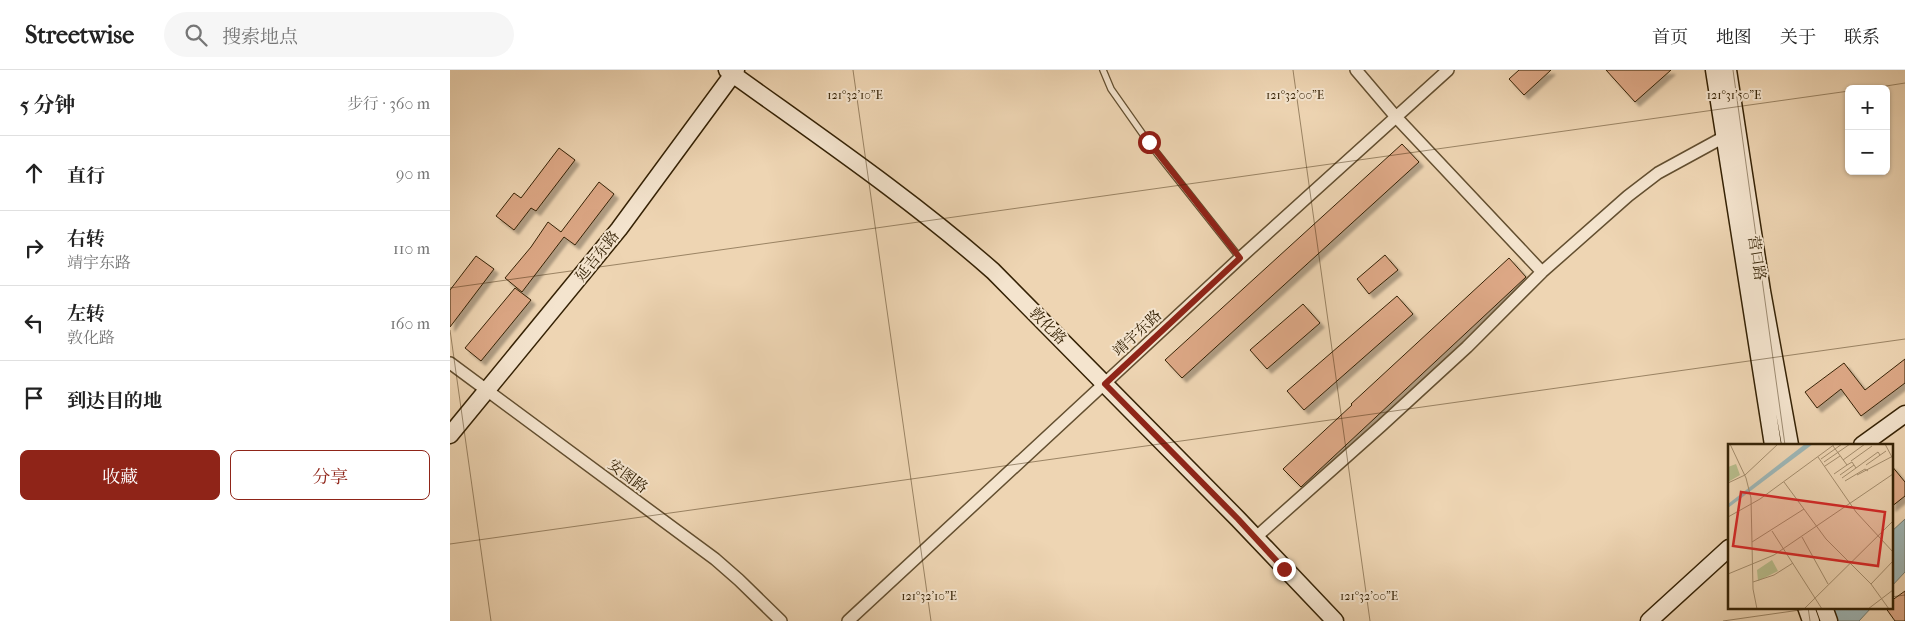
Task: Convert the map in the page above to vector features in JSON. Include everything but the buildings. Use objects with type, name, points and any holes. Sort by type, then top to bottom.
[{"type":"street","points":[[1356,70],[1396,117],[1542,272]]},
{"type":"street","name":"靖宇东路","points":[[848,621],[1240,258],[1448,70]]},
{"type":"street","name":"营口路","points":[[1714,70],[1724,136],[1728,149],[1773,444]]},
{"type":"street","name":"营口路","points":[[1728,70],[1761,284],[1790,444]]},
{"type":"street","name":"敦化路","points":[[732,71],[885,185],[993,271],[1335,621]]},
{"type":"street","name":"延吉东路","points":[[450,435],[619,229],[732,71]]},
{"type":"street","points":[[1255,538],[1382,426],[1460,354],[1542,272],[1628,196],[1658,173],[1724,136]]},
{"type":"street","name":"安图路","points":[[450,363],[715,559],[740,580],[781,621]]},
{"type":"street","points":[[1863,444],[1905,414]]},
{"type":"street","points":[[1650,621],[1728,549]]},
{"type":"street","points":[[1824,608],[1829,621]]},
{"type":"lane","points":[[1103,70],[1111,89],[1149,142],[1240,258]]},
{"type":"water","points":[[1905,519],[1905,572],[1892,586],[1892,531]]},
{"type":"water","points":[[1814,608],[1871,608],[1859,621],[1803,621]]},
{"type":"route","points":[[1149,142],[1240,258],[1105,384],[1238,519],[1284,569]]}]
